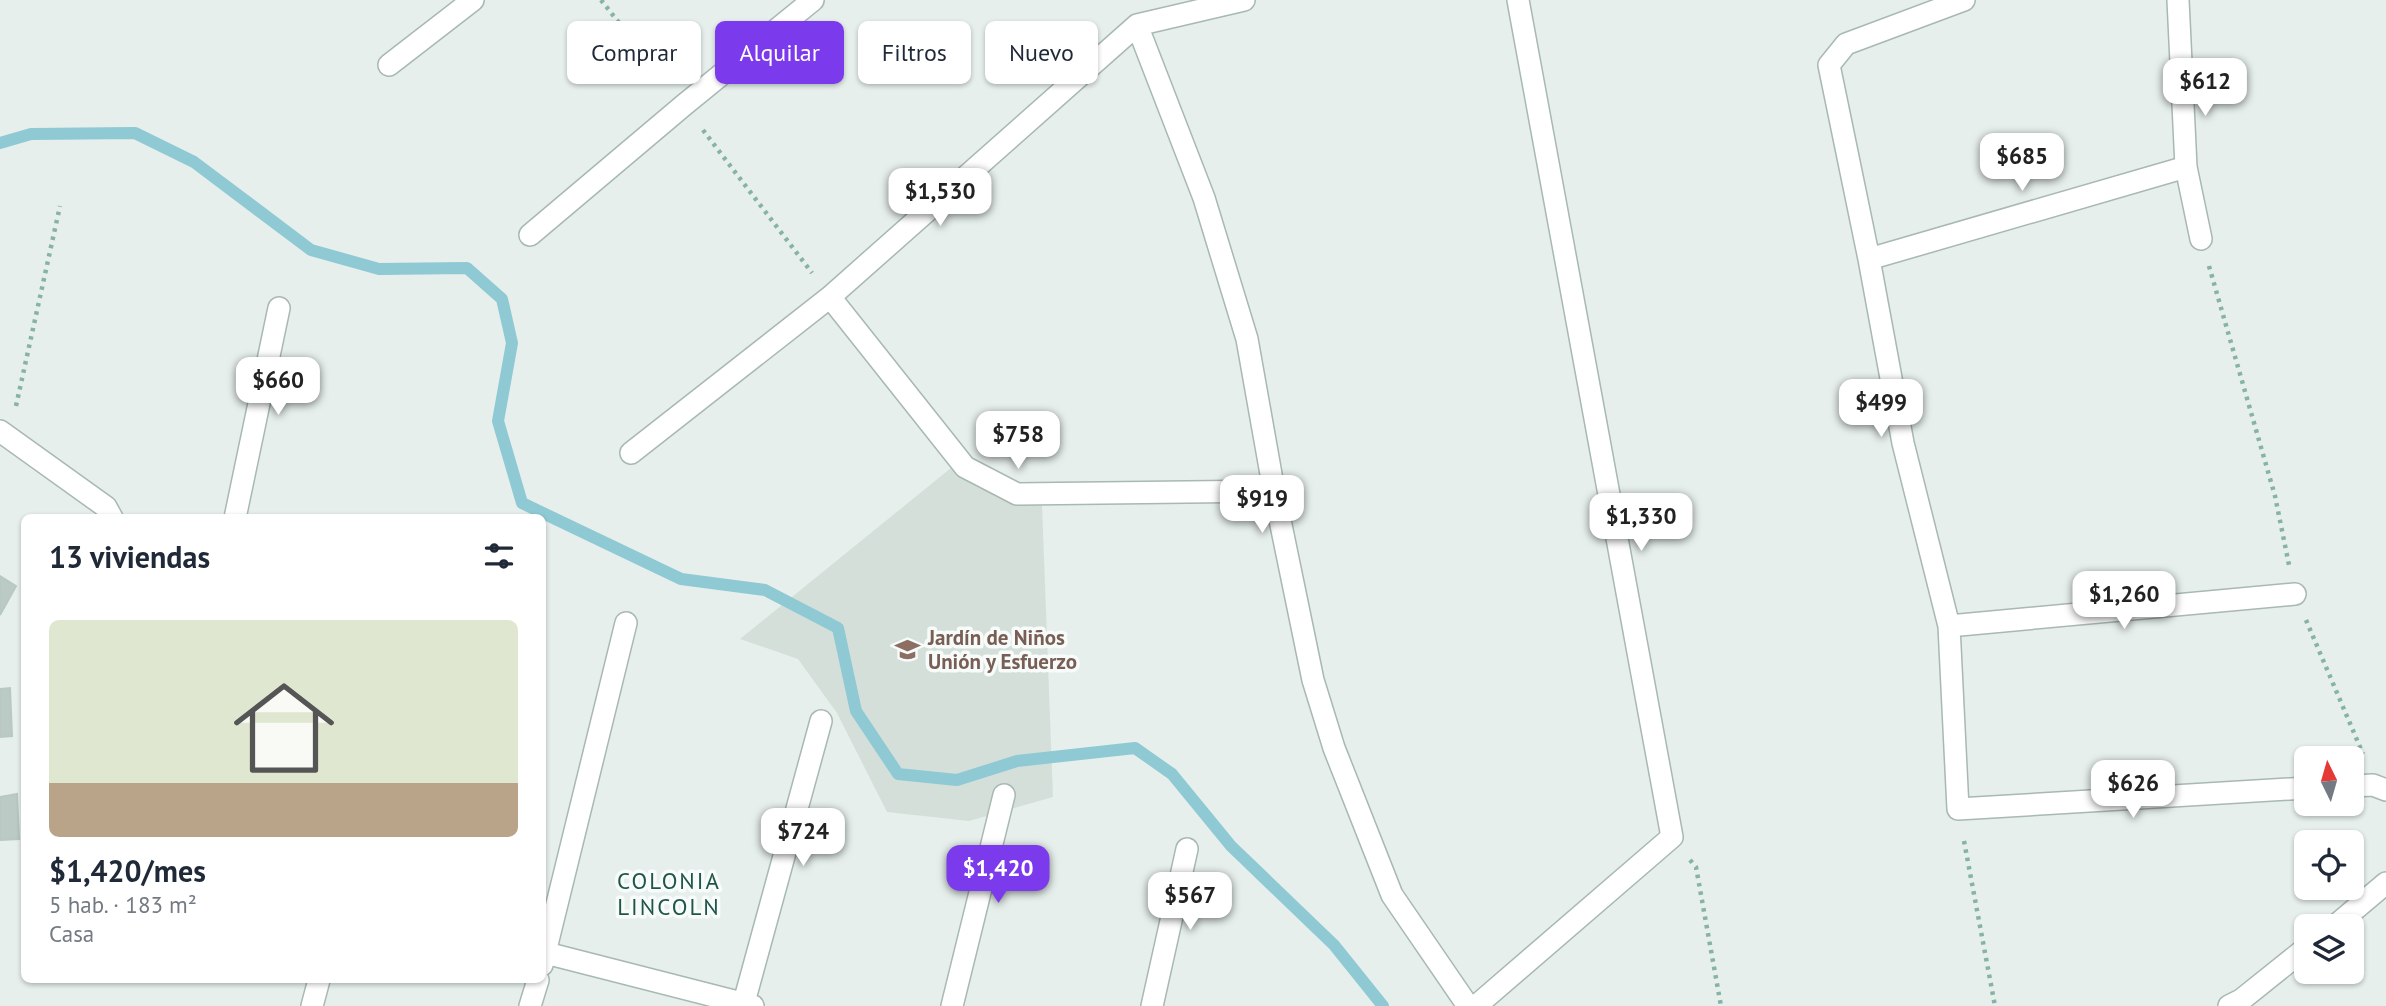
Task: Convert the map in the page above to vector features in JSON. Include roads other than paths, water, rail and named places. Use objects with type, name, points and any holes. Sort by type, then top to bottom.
[{"type":"street","points":[[389,65],[473,0]]},
{"type":"street","points":[[530,235],[813,0]]},
{"type":"street","points":[[631,453],[830,297],[1137,25],[1244,0]]},
{"type":"street","points":[[1476,1006],[1672,837],[1518,0]]},
{"type":"street","points":[[1964,0],[1846,44],[1829,65],[1903,443],[1949,626],[1958,809],[2294,789]]},
{"type":"street","points":[[2178,0],[2186,167],[2202,239]]},
{"type":"street","points":[[1137,25],[1204,198],[1247,339],[1312,680],[1334,748],[1392,894],[1468,1006]]},
{"type":"street","points":[[1869,259],[2186,167]]},
{"type":"street","points":[[830,297],[965,467],[1017,494],[1274,491]]},
{"type":"street","points":[[236,514],[279,308]]},
{"type":"street","points":[[5,433],[106,507],[110,514]]},
{"type":"street","points":[[1949,626],[2295,594]]},
{"type":"street","points":[[546,949],[626,623]]},
{"type":"street","points":[[546,957],[747,1005],[821,722]]},
{"type":"street","points":[[952,1006],[1004,794]]},
{"type":"street","points":[[1152,1006],[1188,849]]},
{"type":"street","points":[[2349,914],[2386,883]]},
{"type":"street","points":[[2229,1006],[2241,1000],[2294,958]]},
{"type":"street","points":[[312,1006],[318,983]]},
{"type":"street","points":[[530,1006],[537,983]]},
{"type":"waterway","points":[[0,143],[31,134],[135,133],[194,162],[311,250],[379,269],[467,268],[502,299],[512,343],[498,421],[522,503],[545,514]]},
{"type":"waterway","points":[[546,514],[681,579],[765,590],[838,628],[856,711],[898,774],[957,780],[1017,761],[1135,748],[1172,774],[1231,846],[1334,945],[1383,1006]]},
{"type":"place","name":"Jardín de Niños Unión y Esfuerzo","points":[[908,649]]},
{"type":"district","name":"COLONIA LINCOLN","points":[[669,893]]}]
